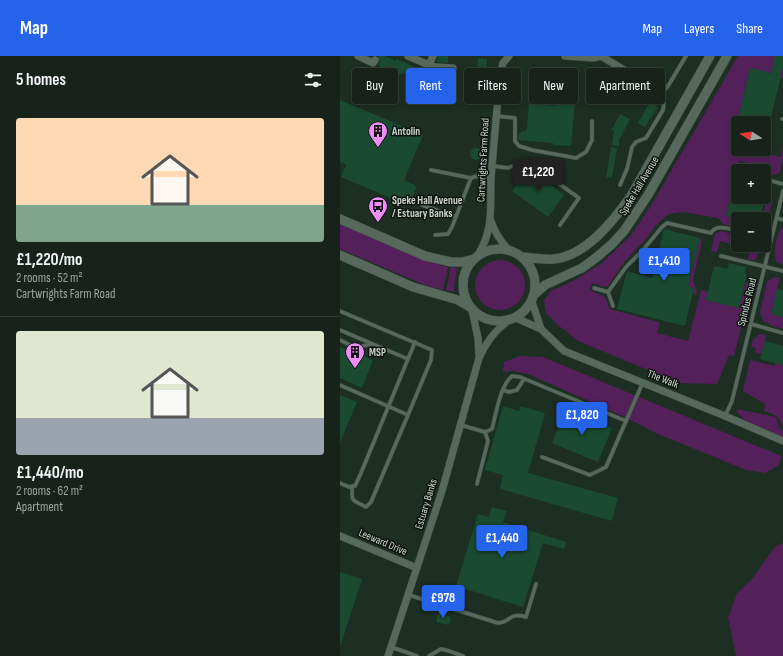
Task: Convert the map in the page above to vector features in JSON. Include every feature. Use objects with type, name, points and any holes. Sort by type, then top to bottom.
[{"type":"street","points":[[358,56],[373,63],[375,60]]},
{"type":"street","points":[[408,56],[436,67],[453,68]]},
{"type":"street","points":[[429,65],[433,56]]},
{"type":"street","name":"Cartwrights Farm Road","points":[[476,257],[485,244],[491,221],[491,179],[500,74],[503,63],[509,56]]},
{"type":"street","points":[[565,56],[594,58],[601,56],[621,68]]},
{"type":"street","name":"Speke Hall Avenue","points":[[523,257],[542,259],[564,257],[590,242],[618,214],[631,196],[710,56]]},
{"type":"street","name":"Speke Hall Avenue","points":[[533,298],[545,285],[582,268],[597,257],[624,231],[648,195],[727,56]]},
{"type":"street","points":[[340,219],[425,256],[451,262],[462,262],[476,257],[488,250],[509,250],[523,257],[530,265],[534,275],[536,285],[533,298],[525,311],[512,319],[500,322],[490,321],[480,317],[471,308],[464,297],[464,274],[476,257]]},
{"type":"street","name":"Cartwrights Farm Road","points":[[491,221],[501,242],[509,250]]},
{"type":"street","points":[[340,255],[413,287],[458,300],[471,308]]},
{"type":"street","points":[[533,298],[540,329]]},
{"type":"street","name":"Estuary Banks","points":[[471,308],[478,338],[479,358]]},
{"type":"street","name":"Estuary Banks","points":[[388,656],[442,491],[479,358],[490,337],[497,329],[512,319]]},
{"type":"street","name":"The Walk","points":[[512,319],[540,329],[564,351],[643,382],[783,441]]},
{"type":"street","name":"Leeward Drive","points":[[340,536],[417,568]]},
{"type":"lane","points":[[665,90],[686,56]]},
{"type":"lane","points":[[620,185],[627,169],[632,147],[636,142],[646,138],[663,110],[664,104]]},
{"type":"lane","points":[[496,116],[515,118],[515,141],[519,146],[532,150],[576,158],[586,152],[592,140],[592,121]]},
{"type":"lane","points":[[492,166],[508,168],[524,161],[530,163],[578,198],[560,225]]},
{"type":"lane","points":[[431,170],[471,178],[477,176],[491,179]]},
{"type":"lane","points":[[435,235],[448,234],[471,178]]},
{"type":"lane","points":[[771,181],[783,184]]},
{"type":"lane","name":"Spindus Road","points":[[771,240],[783,192]]},
{"type":"lane","points":[[422,205],[456,217]]},
{"type":"lane","points":[[776,218],[783,220]]},
{"type":"lane","points":[[608,292],[626,267],[643,250],[662,227],[668,223],[711,233],[713,229],[718,227],[731,230]]},
{"type":"lane","name":"Spindus Road","points":[[725,416],[732,401],[768,252]]},
{"type":"lane","points":[[721,256],[783,271]]},
{"type":"lane","points":[[594,288],[608,292]]},
{"type":"lane","points":[[608,292],[613,306]]},
{"type":"lane","points":[[340,311],[432,350],[431,360],[408,415],[371,502],[366,507],[354,501],[351,497],[352,486]]},
{"type":"lane","points":[[751,324],[783,332]]},
{"type":"lane","points":[[340,330],[408,359]]},
{"type":"lane","points":[[340,340],[356,348],[372,344]]},
{"type":"lane","points":[[340,483],[348,487],[355,486],[415,342]]},
{"type":"lane","points":[[460,425],[485,432],[492,428],[503,390],[507,380],[512,376],[524,379],[626,421]]},
{"type":"lane","points":[[503,390],[509,392],[517,390],[524,379]]},
{"type":"lane","points":[[542,457],[590,475],[606,467],[643,382]]},
{"type":"lane","points":[[340,385],[408,415]]},
{"type":"lane","points":[[477,484],[488,441],[485,432]]},
{"type":"lane","points":[[409,595],[498,623],[504,623],[512,616],[518,615],[526,617],[536,584]]},
{"type":"lane","points":[[392,647],[417,656]]},
{"type":"lane","points":[[429,656],[441,649],[463,656]]},
{"type":"shaded area","points":[[738,56],[775,56],[773,68],[783,70],[783,78],[780,78],[781,75],[750,68],[738,116],[731,116],[731,156],[771,155],[781,157],[783,149],[780,172],[775,175],[771,175],[771,164],[753,164],[739,161],[738,164],[731,164],[731,194],[726,215],[731,216],[731,226],[723,224],[718,218],[683,212],[669,214],[656,225],[646,239],[625,261],[608,286],[604,287],[592,283],[590,290],[605,297],[610,309],[658,322],[660,323],[657,333],[688,341],[701,290],[708,292],[706,300],[739,308],[746,282],[752,284],[734,356],[729,355],[717,384],[679,383],[578,341],[546,313],[544,300],[551,291],[575,280],[602,263],[631,235],[652,204]]},
{"type":"shaded area","points":[[771,199],[773,199],[769,212],[764,212],[766,204],[771,204]]},
{"type":"shaded area","points":[[340,224],[448,267],[443,290],[425,285],[340,249]]},
{"type":"shaded area","points":[[783,226],[783,265],[776,261],[775,253],[777,238]]},
{"type":"shaded area","points":[[720,231],[731,233],[731,244],[720,241],[717,252],[711,251],[715,234]]},
{"type":"shaded area","points":[[700,238],[702,241],[693,280],[697,291],[696,294],[693,293],[694,288],[688,286]]},
{"type":"shaded area","points":[[749,252],[759,252],[757,258],[748,260]]},
{"type":"shaded area","points":[[495,260],[505,260],[518,267],[525,280],[525,290],[518,303],[505,310],[495,310],[486,306],[479,299],[475,290],[475,280],[479,271],[486,264]]},
{"type":"shaded area","points":[[451,267],[457,268],[454,286],[455,292],[446,290]]},
{"type":"shaded area","points":[[774,277],[780,277],[771,314],[783,317],[783,329],[764,322],[760,313],[767,281]]},
{"type":"shaded area","points":[[760,334],[766,335],[762,354],[755,353],[756,348],[751,347],[753,340]]},
{"type":"shaded area","points":[[520,356],[543,357],[781,456],[779,465],[765,473],[746,470],[658,434],[627,418],[528,374],[513,371],[503,372],[504,362]]},
{"type":"shaded area","points":[[750,360],[775,366],[775,363],[783,365],[783,427],[780,420],[776,416],[764,411],[765,404],[743,391]]},
{"type":"shaded area","points":[[736,409],[776,417],[779,427],[783,431],[783,437],[763,430],[750,423],[739,415]]},
{"type":"shaded area","points":[[783,543],[783,656],[736,656],[728,618],[737,593],[752,579],[774,548]]},
{"type":"building","points":[[378,56],[385,56],[417,68],[406,68],[406,74],[402,73],[401,75],[398,74],[398,68],[383,68],[379,66],[380,63]]},
{"type":"building","points":[[438,56],[448,56],[448,63],[437,62]]},
{"type":"building","points":[[775,56],[783,56],[783,68],[771,117],[739,116],[750,68],[771,73]]},
{"type":"building","points":[[478,58],[487,59],[487,68],[477,68]]},
{"type":"building","name":"Antolin","points":[[340,100],[423,135],[404,180],[417,186],[409,206],[341,177],[346,165],[340,162]]},
{"type":"building","points":[[529,102],[529,104],[555,106],[555,104],[575,104],[571,146],[518,140],[519,133],[527,130]]},
{"type":"building","points":[[649,104],[653,104],[658,107],[645,127],[638,123]]},
{"type":"building","points":[[620,114],[630,119],[619,140],[619,146],[612,145],[614,131],[612,129]]},
{"type":"building","points":[[611,147],[617,148],[612,178],[606,177]]},
{"type":"building","points":[[478,148],[481,149],[481,159],[474,160],[471,159],[470,152],[471,149]]},
{"type":"building","points":[[529,168],[564,195],[548,217],[512,191]]},
{"type":"building","points":[[731,195],[731,204],[763,204],[762,212],[731,212],[731,217],[726,216]]},
{"type":"building","points":[[664,229],[700,238],[688,286],[694,288],[685,326],[617,309],[627,271],[652,278]]},
{"type":"building","points":[[729,263],[746,267],[745,274],[747,274],[739,308],[706,300],[714,266],[727,269]]},
{"type":"building","points":[[777,289],[783,290],[783,317],[771,314]]},
{"type":"building","points":[[765,341],[783,346],[783,365],[760,359]]},
{"type":"building","name":"MSP","points":[[340,347],[373,360],[362,388],[340,378]]},
{"type":"building","points":[[340,395],[357,402],[340,443]]},
{"type":"building","points":[[503,406],[519,411],[520,406],[545,413],[528,473],[618,498],[612,521],[500,489],[503,475],[485,470]]},
{"type":"building","points":[[566,409],[612,428],[598,462],[552,443]]},
{"type":"building","points":[[492,507],[507,511],[503,522],[566,542],[564,549],[543,543],[523,607],[456,586],[478,514],[489,517]]},
{"type":"building","points":[[340,572],[362,579],[341,644],[340,644]]},
{"type":"building","points":[[438,613],[451,617],[449,625],[436,622]]},
{"type":"place","name":"Antolin","points":[[378,148]]},
{"type":"place","name":"Speke Hall Avenue / Estuary Banks","points":[[378,223]]},
{"type":"place","name":"MSP","points":[[355,369]]}]
